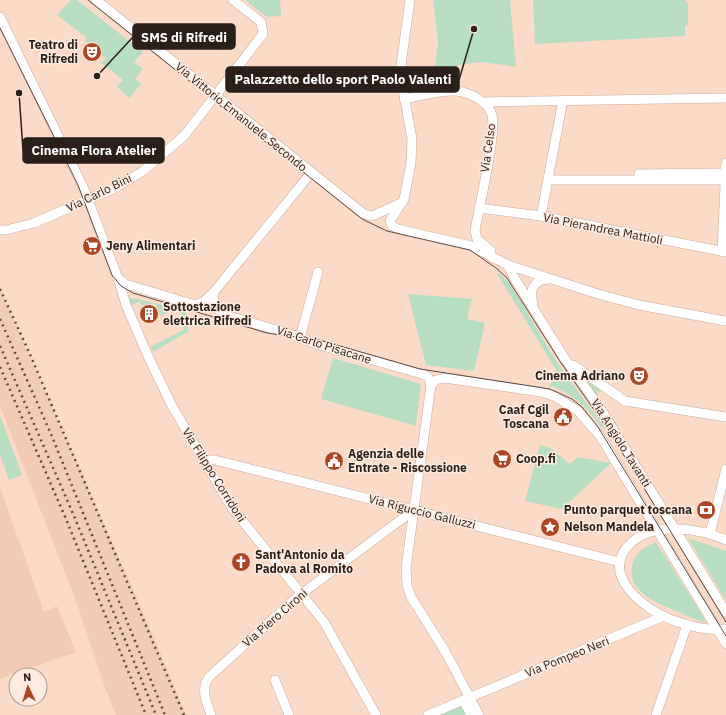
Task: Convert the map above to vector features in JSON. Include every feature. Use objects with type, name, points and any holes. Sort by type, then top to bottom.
[{"type":"street","name":"Via Vittorio Emanuele Secondo","points":[[96,0],[364,214],[369,216],[402,202]]},
{"type":"street","name":"Via Carlo Bini","points":[[0,230],[6,230],[34,223],[124,183],[158,159],[184,136],[263,34],[261,22],[233,0]]},
{"type":"street","points":[[410,0],[400,63],[400,77],[412,144],[410,175],[405,196],[391,217],[390,222],[392,226],[401,230],[474,247],[507,264],[598,294],[639,305],[726,321]]},
{"type":"street","name":"Via Filippo Corridoni","points":[[0,17],[88,200],[119,279],[126,304],[159,380],[229,504],[252,535],[317,611],[337,642],[376,715]]},
{"type":"street","points":[[404,99],[456,91],[470,95],[483,102],[726,98]]},
{"type":"street","points":[[541,216],[563,100]]},
{"type":"street","name":"Via Celso","points":[[474,230],[493,124],[491,112],[483,102]]},
{"type":"street","points":[[724,252],[726,164]]},
{"type":"street","points":[[119,279],[125,284],[192,305],[203,302],[214,293],[311,173]]},
{"type":"street","points":[[548,177],[725,176]]},
{"type":"street","name":"Via Pierandrea Mattioli","points":[[479,208],[541,216],[724,252]]},
{"type":"street","points":[[459,243],[467,238],[474,230],[479,242],[507,264]]},
{"type":"street","name":"Via Angiolo Tavanti","points":[[507,264],[565,359],[600,407],[674,530],[726,612]]},
{"type":"street","points":[[300,338],[318,272]]},
{"type":"street","name":"Via Angiolo Tavanti","points":[[535,310],[531,296],[532,287],[538,282],[551,279]]},
{"type":"street","name":"Via Carlo Pisacane","points":[[214,293],[214,304],[222,314],[422,374],[428,378],[431,385]]},
{"type":"street","name":"Via Angiolo Tavanti","points":[[565,359],[619,399],[628,402],[726,417]]},
{"type":"street","name":"Via Angiolo Tavanti","points":[[431,385],[438,379],[444,378],[545,393],[570,404],[590,423],[657,531],[722,630],[726,644]]},
{"type":"street","points":[[431,385],[406,574],[408,590],[466,698],[479,715]]},
{"type":"street","name":"Via Riguccio Galluzzi","points":[[204,462],[210,460],[223,462],[620,562]]},
{"type":"street","points":[[209,471],[223,462]]},
{"type":"street","points":[[710,534],[726,469]]},
{"type":"street","name":"Via Piero Cironi","points":[[211,715],[205,697],[206,683],[209,677],[302,593],[414,510]]},
{"type":"street","points":[[722,630],[687,625],[664,616],[641,603],[632,594],[622,575],[620,562],[625,551],[632,542],[648,533],[657,531],[688,530],[710,534],[726,540]]},
{"type":"street","name":"Via Pompeo Neri","points":[[428,715],[664,616]]},
{"type":"street","points":[[656,715],[687,625]]},
{"type":"street","points":[[275,680],[290,715]]},
{"type":"street","points":[[466,698],[471,715]]},
{"type":"shaded area","points":[[0,289],[147,621],[186,715],[116,715],[76,601],[0,406]]},
{"type":"shaded area","points":[[0,487],[44,612],[57,606],[76,652],[34,667],[8,667],[8,676],[0,679]]},
{"type":"green space","points":[[71,0],[77,0],[143,52],[134,62],[143,69],[135,79],[141,84],[129,98],[117,87],[123,80],[101,63],[106,58],[85,41],[87,38],[57,15]]},
{"type":"green space","points":[[245,0],[280,0],[281,16],[267,17]]},
{"type":"green space","points":[[433,0],[510,0],[516,67],[482,62],[459,65],[410,83],[408,78],[435,66],[438,43]]},
{"type":"green space","points":[[533,0],[686,0],[686,3],[688,3],[688,25],[685,25],[685,36],[535,44]]},
{"type":"green space","points":[[499,273],[510,284],[558,364],[605,428],[603,429],[592,415],[573,397],[549,386],[558,373],[497,274]]},
{"type":"green space","points":[[408,294],[472,299],[467,319],[485,323],[474,371],[426,365]]},
{"type":"green space","points":[[127,297],[154,303],[143,308],[142,304],[138,302],[131,306]]},
{"type":"green space","points":[[155,303],[175,309],[161,316]]},
{"type":"green space","points":[[181,311],[187,313],[186,322],[189,331],[153,352],[151,346],[184,330],[180,318]]},
{"type":"green space","points":[[333,358],[421,384],[416,426],[321,399]]},
{"type":"green space","points":[[589,381],[601,390],[596,396],[586,383]]},
{"type":"green space","points":[[0,415],[22,475],[9,480],[0,455]]},
{"type":"green space","points":[[540,445],[550,448],[570,464],[578,457],[611,463],[562,509],[525,501]]},
{"type":"green space","points":[[688,538],[726,551],[726,600]]},
{"type":"green space","points":[[656,542],[707,622],[694,619],[656,602],[640,591],[635,584],[632,576],[632,567],[637,554],[647,546]]},
{"type":"green space","points":[[461,705],[467,715],[439,715]]},
{"type":"tram line","points":[[88,0],[362,219],[387,231],[470,250],[496,268],[507,278],[561,363],[609,431],[726,622]]},
{"type":"tram line","points":[[0,28],[78,185],[112,275],[121,286],[133,293],[267,333],[319,340],[420,369],[550,389],[572,399],[582,407],[598,427],[726,636]]},
{"type":"railway","points":[[0,289],[29,352],[184,715]]},
{"type":"railway","points":[[0,319],[51,434],[165,715]]},
{"type":"railway","points":[[0,346],[74,516],[156,715]]},
{"type":"railway","points":[[0,367],[66,519],[146,715]]},
{"type":"place","name":"Palazzetto dello sport Paolo Valenti","points":[[474,29]]},
{"type":"place","name":"Teatro di Rifredi","points":[[92,52]]},
{"type":"place","name":"SMS di Rifredi","points":[[97,76]]},
{"type":"place","name":"Cinema Flora Atelier","points":[[19,93]]},
{"type":"place","name":"Jeny Alimentari","points":[[92,246]]},
{"type":"place","name":"Sottostazione elettrica Rifredi","points":[[149,314]]},
{"type":"place","name":"Cinema Adriano","points":[[639,376]]},
{"type":"place","name":"Caaf Cgil Toscana","points":[[563,417]]},
{"type":"place","name":"Coop.fi","points":[[502,459]]},
{"type":"place","name":"Agenzia delle Entrate - Riscossione","points":[[334,461]]},
{"type":"place","name":"Punto parquet toscana","points":[[706,510]]},
{"type":"place","name":"Nelson Mandela","points":[[550,527]]},
{"type":"place","name":"Sant'Antonio da Padova al Romito","points":[[241,562]]}]
